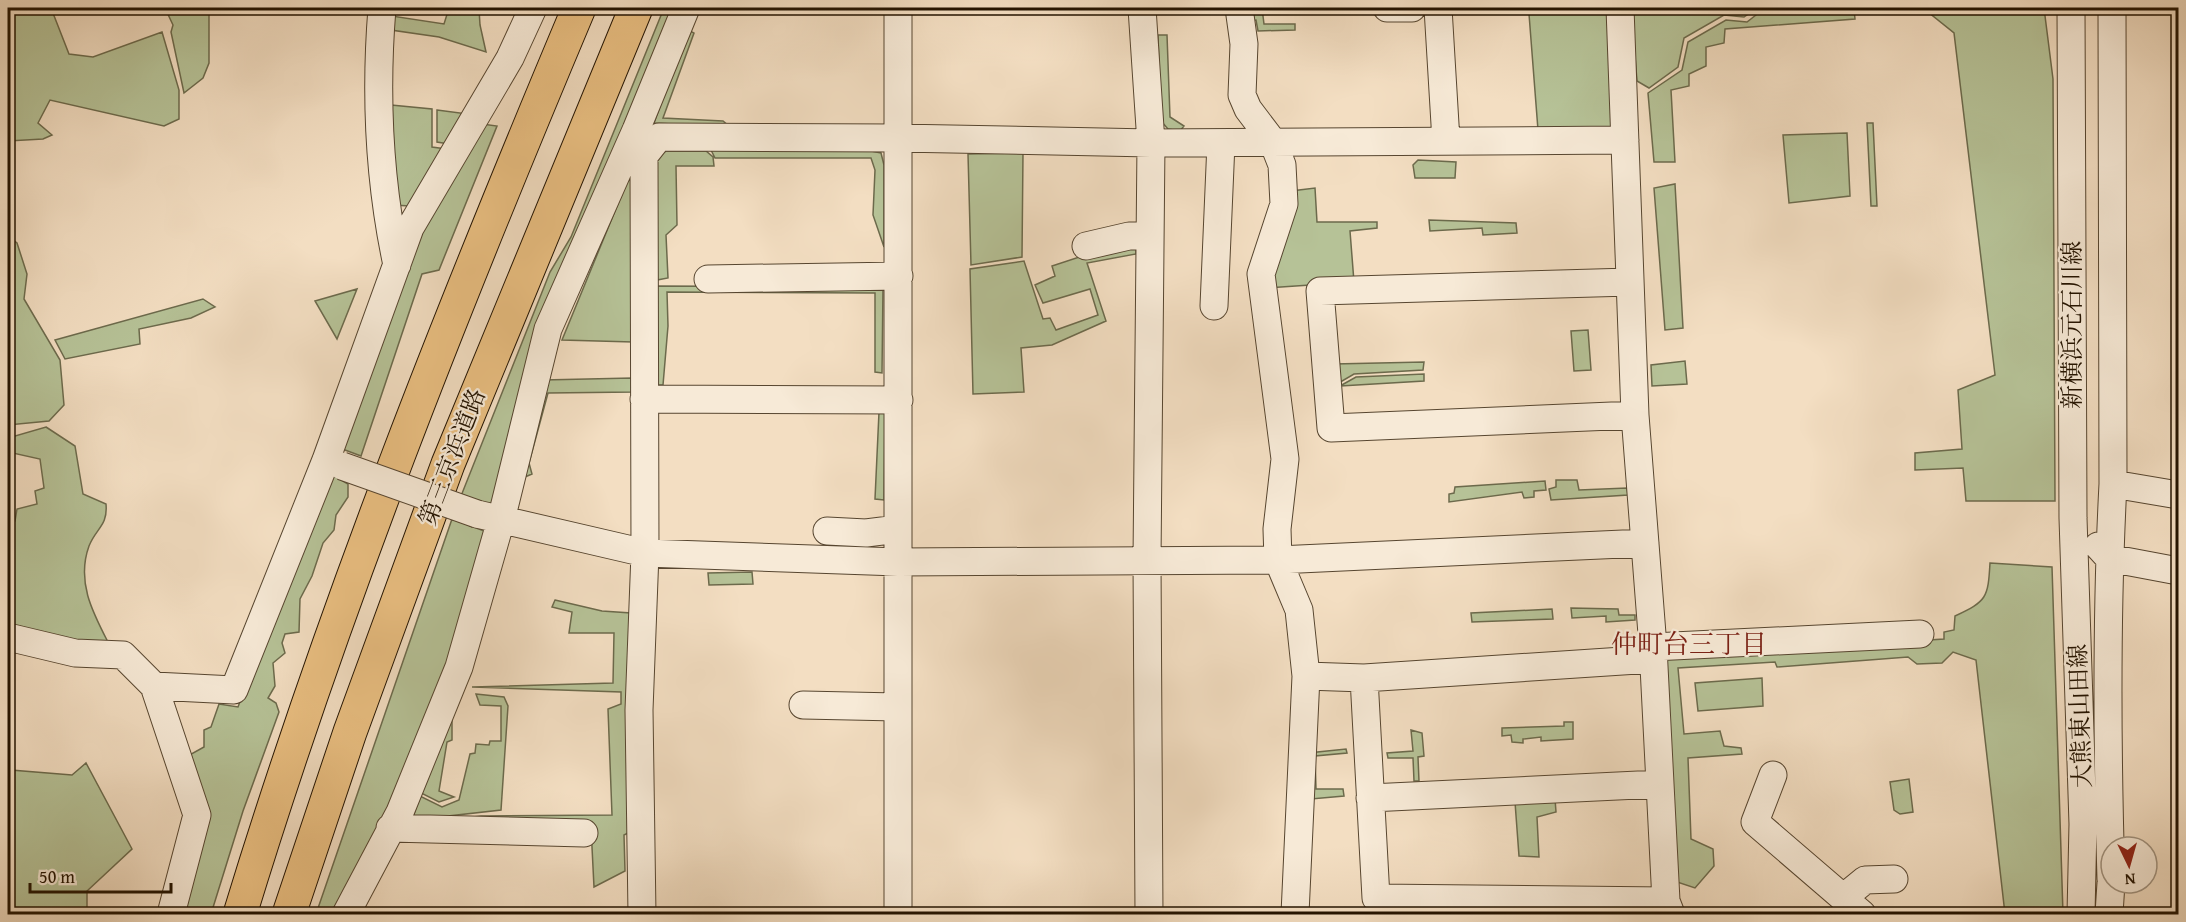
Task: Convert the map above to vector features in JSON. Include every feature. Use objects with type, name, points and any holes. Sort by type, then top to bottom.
[{"type":"highway","name":"第三京浜道路","points":[[240,915],[299,735],[403,441],[506,182],[579,8]]},
{"type":"highway","name":"第三京浜道路","points":[[290,915],[350,732],[447,464],[636,8]]},
{"type":"street","points":[[382,8],[377,86],[383,180],[397,265]]},
{"type":"street","points":[[154,686],[234,690],[334,463],[410,228],[428,193],[463,140],[504,68],[533,8]]},
{"type":"street","points":[[346,915],[400,812],[459,667],[489,517],[548,329],[636,129],[686,8]]},
{"type":"street","points":[[898,8],[898,915]]},
{"type":"street","points":[[1142,8],[1151,143],[1146,560],[1149,915]]},
{"type":"street","points":[[1239,8],[1244,44],[1242,95],[1248,109],[1273,142],[1282,165],[1284,204],[1261,274],[1285,459],[1277,529],[1278,560],[1299,610],[1306,676],[1295,915]]},
{"type":"street","points":[[1387,8],[1412,8]]},
{"type":"street","points":[[1438,8],[1446,141]]},
{"type":"street","points":[[1364,678],[1376,898],[1668,908],[1653,653],[1635,415],[1620,8]]},
{"type":"street","name":"新横浜元石川線","points":[[2071,8],[2073,518]]},
{"type":"street","name":"新横浜元石川線","points":[[2109,558],[2113,484],[2112,8]]},
{"type":"street","points":[[642,915],[639,710],[645,553],[644,156],[659,137],[898,138],[1151,143],[1625,140]]},
{"type":"street","points":[[1215,306],[1221,143]]},
{"type":"street","points":[[1086,246],[1129,236],[1150,236]]},
{"type":"street","points":[[708,279],[898,276]]},
{"type":"street","points":[[1630,282],[1320,291],[1331,428],[1635,415]]},
{"type":"street","points":[[645,399],[898,400]]},
{"type":"street","points":[[334,463],[489,517],[645,553],[898,562],[1278,560],[1645,543]]},
{"type":"street","points":[[2178,495],[2113,484],[2073,518],[2109,558],[2178,570]]},
{"type":"street","name":"大熊東山田線","points":[[2073,518],[2084,824],[2080,915]]},
{"type":"street","points":[[827,531],[866,533],[898,529]]},
{"type":"street","name":"大熊東山田線","points":[[2109,558],[2107,730],[2110,835]]},
{"type":"street","points":[[1306,676],[1364,678],[1653,653],[1920,634]]},
{"type":"street","points":[[8,637],[75,653],[123,655],[154,686],[196,816],[171,915]]},
{"type":"street","points":[[803,705],[897,707]]},
{"type":"street","points":[[1773,775],[1755,822],[1852,906],[1865,880],[1894,879]]},
{"type":"street","points":[[1370,798],[1659,784]]},
{"type":"street","points":[[390,828],[584,832]]},
{"type":"street","name":"大熊東山田線","points":[[2109,915],[2110,895]]},
{"type":"green space","points":[[8,8],[51,8],[69,54],[93,57],[162,32],[179,90],[179,119],[164,126],[50,100],[38,123],[52,135],[43,139],[8,141]]},
{"type":"green space","points":[[165,8],[209,8],[209,63],[203,78],[184,93],[171,32],[173,25]]},
{"type":"green space","points":[[449,8],[479,9],[486,52],[439,37],[391,30],[392,16],[444,24]]},
{"type":"green space","points":[[664,8],[676,8],[495,509],[461,496],[550,272],[571,237]]},
{"type":"green space","points":[[1246,8],[1262,8],[1264,24],[1295,24],[1295,30],[1258,31],[1256,20],[1248,21]]},
{"type":"green space","points":[[1631,8],[1757,8],[1744,17],[1724,15],[1684,38],[1678,67],[1649,88],[1637,81]]},
{"type":"green space","points":[[1765,8],[1872,8],[1854,9],[1855,19],[1725,29],[1724,43],[1706,47],[1706,66],[1689,74],[1689,86],[1671,90],[1675,162],[1654,162],[1648,93],[1682,70],[1688,42],[1726,20],[1747,22]]},
{"type":"green space","points":[[1923,8],[2044,8],[2053,79],[2055,501],[1966,501],[1963,468],[1915,470],[1915,453],[1962,449],[1958,390],[1995,375],[1954,33]]},
{"type":"green space","points":[[1604,10],[1612,23],[1615,123],[1608,131],[1538,130],[1529,14]]},
{"type":"green space","points":[[690,31],[694,33],[663,118],[723,121],[730,127],[654,123],[686,34]]},
{"type":"green space","points":[[1158,35],[1167,35],[1170,117],[1184,126],[1180,131],[1168,129],[1161,121]]},
{"type":"green space","points":[[391,105],[432,109],[432,147],[447,149],[410,206],[393,205]]},
{"type":"green space","points":[[437,110],[468,114],[449,144],[437,142]]},
{"type":"green space","points":[[1867,123],[1873,123],[1877,206],[1871,206]]},
{"type":"green space","points":[[482,124],[497,126],[439,270],[422,274],[361,456],[337,447],[439,190]]},
{"type":"green space","points":[[1847,133],[1850,196],[1789,203],[1783,135]]},
{"type":"green space","points":[[711,150],[866,150],[881,153],[884,165],[884,247],[873,215],[875,170],[871,158],[715,158]]},
{"type":"green space","points":[[666,151],[706,151],[713,157],[714,166],[676,166],[677,225],[666,235],[668,278],[657,280],[655,157]]},
{"type":"green space","points":[[1023,153],[1022,257],[971,265],[968,154]]},
{"type":"green space","points":[[1418,160],[1456,162],[1455,178],[1415,178],[1413,165]]},
{"type":"green space","points":[[629,177],[634,180],[633,342],[562,340]]},
{"type":"green space","points":[[1675,184],[1683,328],[1665,330],[1654,188]]},
{"type":"green space","points":[[1315,188],[1317,222],[1377,222],[1377,228],[1350,231],[1354,282],[1268,288],[1291,191]]},
{"type":"green space","points":[[1429,220],[1516,223],[1517,233],[1483,235],[1482,228],[1430,231]]},
{"type":"green space","points":[[8,236],[17,243],[27,274],[24,299],[60,360],[64,405],[49,421],[8,425]]},
{"type":"green space","points":[[1128,241],[1136,242],[1136,254],[1087,263],[1106,321],[1052,345],[1021,348],[1024,392],[973,394],[970,269],[1024,261],[1043,319],[1050,318],[1056,330],[1098,315],[1090,289],[1043,303],[1035,285],[1055,276],[1052,266]]},
{"type":"green space","points":[[657,286],[883,287],[882,373],[875,372],[875,293],[667,292],[668,326],[663,385],[655,385]]},
{"type":"green space","points":[[357,289],[337,339],[315,301]]},
{"type":"green space","points":[[203,299],[215,307],[191,318],[139,329],[140,344],[65,359],[55,340]]},
{"type":"green space","points":[[1588,330],[1591,370],[1574,371],[1571,331]]},
{"type":"green space","points":[[1685,361],[1687,384],[1652,386],[1651,365]]},
{"type":"green space","points":[[1424,362],[1423,370],[1354,374],[1337,384],[1334,364]]},
{"type":"green space","points":[[1424,374],[1424,381],[1340,386],[1356,377]]},
{"type":"green space","points":[[632,378],[634,392],[548,393],[529,463],[532,474],[518,480],[543,380]]},
{"type":"green space","points":[[879,412],[885,412],[884,500],[875,499]]},
{"type":"green space","points":[[46,427],[75,446],[83,494],[106,504],[103,522],[89,546],[84,572],[92,609],[109,644],[8,643],[8,521],[15,521],[17,509],[37,504],[35,491],[44,488],[40,459],[8,452],[8,438]]},
{"type":"green space","points":[[331,474],[348,484],[348,497],[336,515],[334,530],[323,543],[312,576],[300,599],[299,632],[285,634],[282,643],[285,653],[273,663],[275,686],[268,698],[276,703],[279,712],[243,811],[211,914],[177,914],[202,815],[184,758],[204,747],[204,730],[211,727],[219,704],[238,707],[322,483]]},
{"type":"green space","points":[[1556,480],[1577,480],[1579,490],[1627,488],[1628,495],[1551,500],[1549,489],[1556,487]]},
{"type":"green space","points":[[1545,481],[1546,490],[1534,491],[1534,497],[1524,498],[1522,492],[1449,502],[1449,494],[1454,493],[1455,487]]},
{"type":"green space","points":[[452,519],[487,532],[484,560],[410,764],[335,914],[316,914]]},
{"type":"green space","points":[[1990,563],[2052,567],[2063,914],[2005,914],[1976,660],[1953,652],[1942,663],[1917,664],[1908,657],[1777,667],[1775,662],[1678,668],[1684,734],[1720,731],[1724,746],[1741,748],[1742,754],[1688,758],[1691,839],[1713,849],[1714,866],[1695,888],[1674,881],[1661,657],[1944,639],[1944,632],[1954,630],[1955,616],[1974,606],[1984,597]]},
{"type":"green space","points":[[752,572],[753,584],[709,585],[708,573]]},
{"type":"green space","points":[[555,600],[602,611],[631,613],[630,832],[624,835],[625,871],[594,887],[591,827],[409,825],[481,816],[612,815],[608,709],[621,704],[621,692],[472,687],[613,683],[614,633],[569,633],[572,612],[552,607]]},
{"type":"green space","points":[[1571,608],[1618,609],[1619,615],[1635,615],[1635,620],[1606,622],[1606,616],[1572,618]]},
{"type":"green space","points":[[1552,609],[1553,619],[1472,622],[1471,613]]},
{"type":"green space","points":[[1762,678],[1763,706],[1698,711],[1695,683]]},
{"type":"green space","points":[[476,694],[504,697],[508,706],[501,810],[412,820],[420,796],[442,807],[459,800],[470,754],[475,753],[476,744],[489,745],[490,741],[501,741],[501,706],[480,705]]},
{"type":"green space","points":[[452,716],[452,740],[447,742],[439,791],[454,797],[439,802],[419,792]]},
{"type":"green space","points":[[1564,722],[1573,722],[1573,739],[1541,741],[1541,737],[1523,739],[1523,743],[1512,742],[1511,735],[1502,736],[1502,728],[1564,726]]},
{"type":"green space","points":[[1411,730],[1422,733],[1424,756],[1418,757],[1419,781],[1414,781],[1413,758],[1388,758],[1387,753],[1413,751]]},
{"type":"green space","points":[[8,748],[11,770],[72,775],[86,763],[132,849],[87,891],[87,914],[8,914]]},
{"type":"green space","points":[[1346,749],[1347,753],[1315,756],[1316,789],[1343,789],[1344,796],[1311,799],[1308,753]]},
{"type":"green space","points":[[1909,779],[1913,812],[1900,814],[1894,810],[1890,782]]},
{"type":"green space","points":[[1555,799],[1556,812],[1537,817],[1539,857],[1519,856],[1515,802]]},
{"type":"district","name":"仲町台三丁目","points":[[1689,644]]}]
